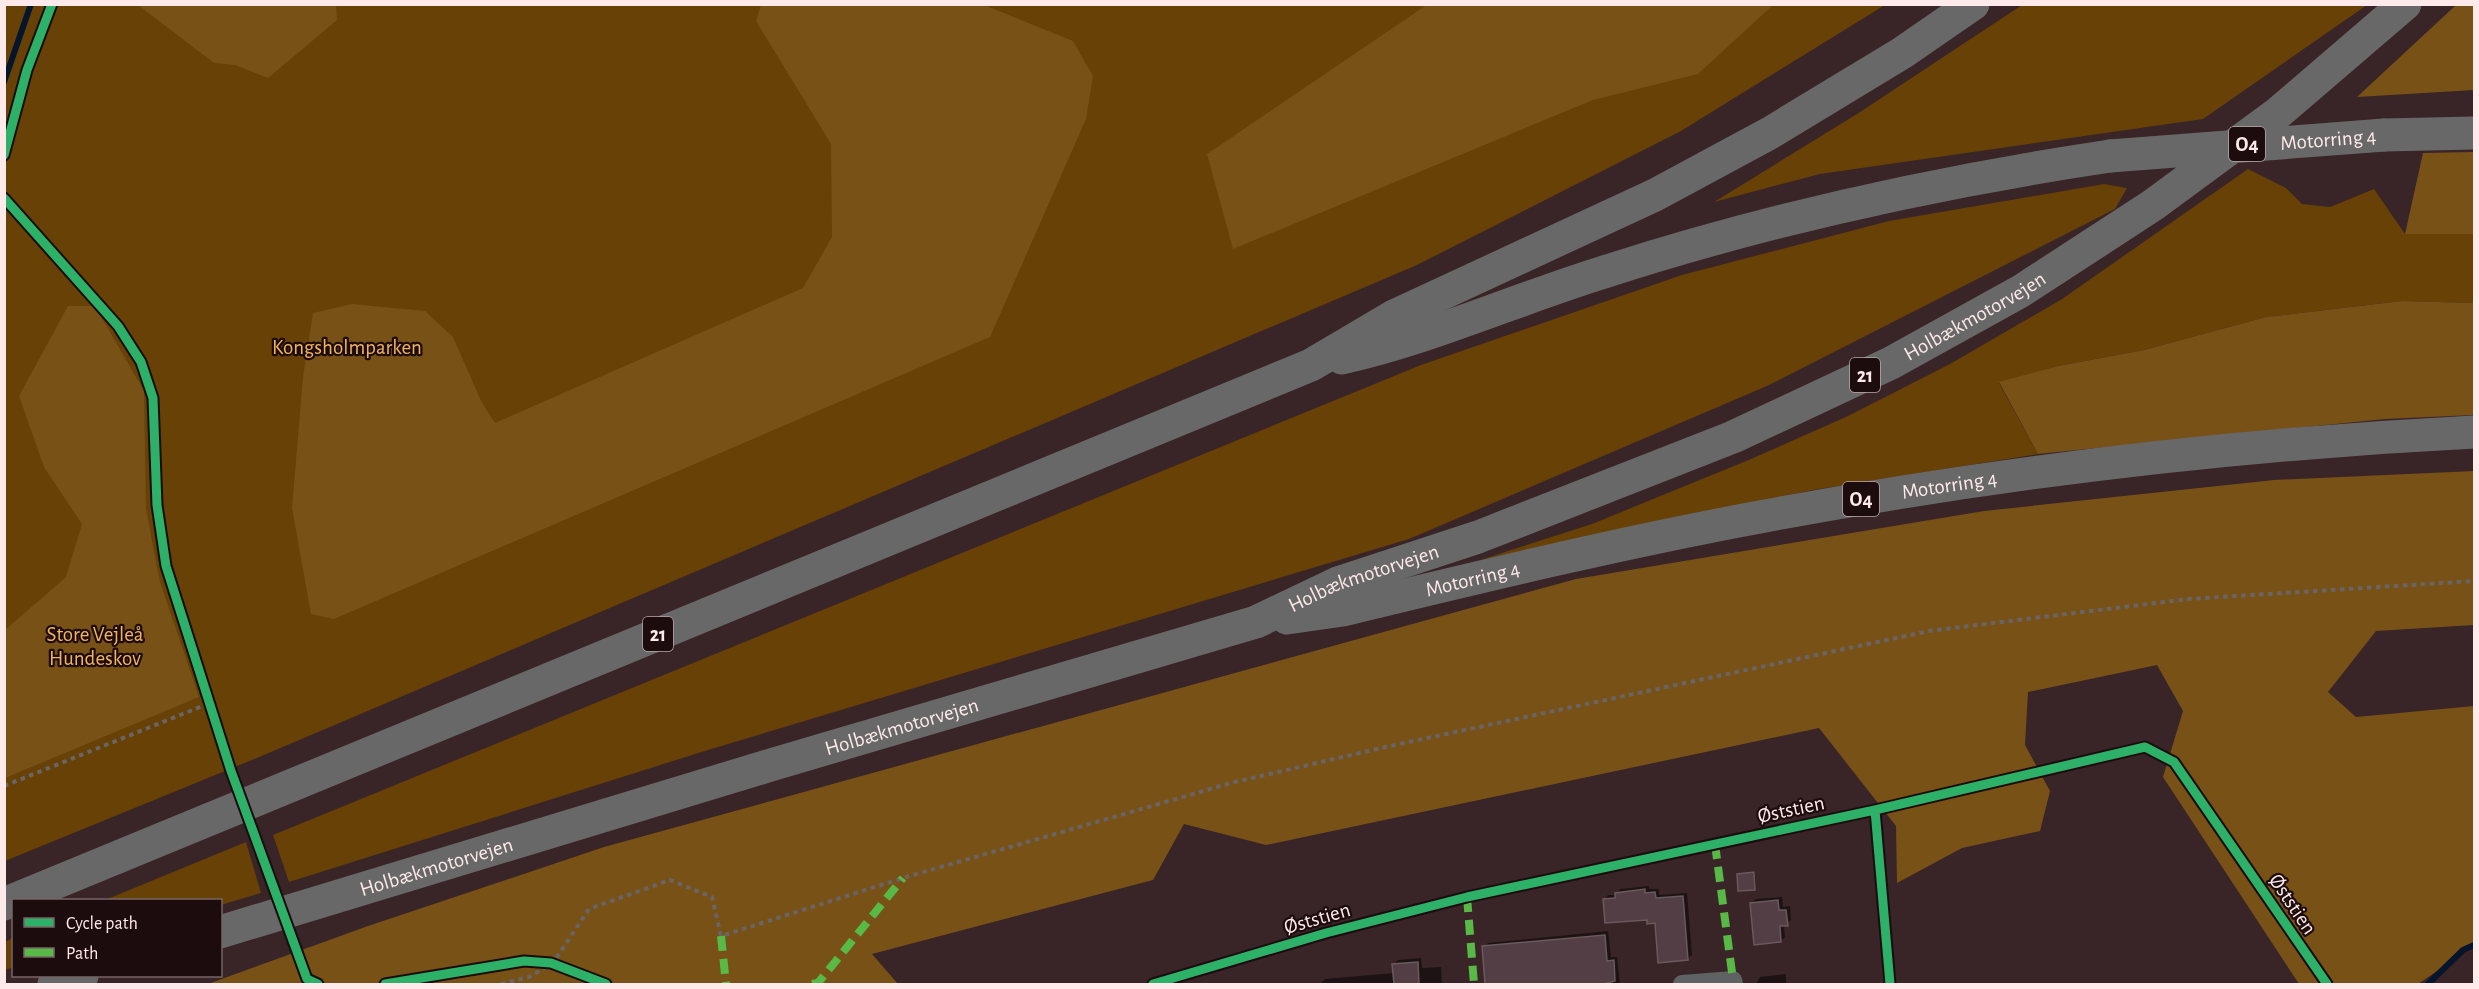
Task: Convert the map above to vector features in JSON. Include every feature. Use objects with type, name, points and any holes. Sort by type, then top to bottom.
[{"type":"highway","name":"21","points":[[16,899],[1311,365],[1394,316],[1655,195],[1770,133],[1902,53],[1973,4]]},
{"type":"highway","name":"Holbækmotorvejen","points":[[222,931],[774,764],[1256,622],[1338,583],[1478,537],[1711,446],[1891,363],[2021,291],[2153,206],[2278,113],[2405,4]]},
{"type":"highway","name":"Motorring 4","points":[[1311,365],[1398,345],[1600,273],[1753,228],[1883,196],[2004,172],[2110,156],[2384,135],[2475,133]]},
{"type":"highway","name":"Motorring 4","points":[[1256,622],[1343,610],[1763,516],[1926,488],[2102,463],[2217,450],[2475,432]]},
{"type":"highway","points":[[54,984],[76,977]]},
{"type":"street","points":[[1682,984],[1733,980],[1734,984]]},
{"type":"path","points":[[501,984],[529,977],[553,963],[589,909],[669,880],[712,897],[721,936],[903,878],[1231,783],[1390,746],[1929,631],[2188,599],[2475,581]]},
{"type":"path","points":[[207,692],[213,714]]},
{"type":"path","points":[[4,786],[210,703]]},
{"type":"path","points":[[533,962],[553,963],[563,967]]},
{"type":"green space","points":[[1428,4],[1773,5],[1698,74],[1593,100],[1233,249],[1207,154]]},
{"type":"green space","name":"Kongsholmparken","points":[[5,5],[1885,5],[1681,131],[1417,265],[252,760],[5,861]]},
{"type":"green space","points":[[138,5],[336,5],[337,20],[268,78],[235,65],[214,63]]},
{"type":"green space","points":[[761,5],[984,5],[1073,41],[1093,76],[1086,119],[990,337],[334,619],[311,614],[292,508],[303,377],[313,313],[352,304],[425,311],[453,337],[482,403],[495,423],[803,288],[832,237],[831,144],[756,21]]},
{"type":"green space","points":[[2022,5],[2367,5],[2203,119],[1820,174],[1714,202],[1857,114]]},
{"type":"green space","points":[[2456,5],[2474,5],[2474,90],[2357,97]]},
{"type":"green space","points":[[2474,152],[2474,234],[2405,234],[2423,153]]},
{"type":"green space","points":[[2248,169],[2286,188],[2302,204],[2330,207],[2374,189],[2405,234],[2474,234],[2474,303],[2402,301],[2266,317],[2144,350],[2058,366],[1999,383],[2038,454],[1813,490],[1480,560],[1592,524],[1751,459],[1846,417],[1950,364],[2062,299]]},
{"type":"green space","points":[[2104,184],[2127,188],[2115,209],[1767,386],[1409,539],[708,750],[289,882],[273,835],[1421,365],[1682,275],[1889,221]]},
{"type":"green space","points":[[2402,301],[2474,303],[2474,415],[2385,419],[2038,454],[1999,382],[2058,366],[2144,350],[2266,317]]},
{"type":"green space","name":"Store Vejleå Hundeskov","points":[[68,306],[95,306],[144,391],[146,509],[160,582],[199,697],[5,778],[5,630],[66,577],[82,524],[44,467],[19,396]]},
{"type":"green space","points":[[2474,471],[2474,625],[2376,631],[2328,692],[2356,717],[2474,706],[2474,946],[2418,984],[2299,984],[2163,777],[2183,711],[2157,665],[2028,692],[2025,745],[2050,791],[2040,831],[1962,848],[1897,883],[1896,826],[1819,728],[1266,845],[1184,824],[1153,880],[872,954],[898,984],[208,984],[368,926],[604,847],[1576,579],[1984,511],[2274,480]]},
{"type":"green space","points":[[246,842],[261,893],[222,905],[222,899],[107,899]]},
{"type":"green space","points":[[12,938],[12,967],[5,970],[5,942]]},
{"type":"building","points":[[1754,872],[1755,890],[1738,891],[1737,874]]},
{"type":"building","points":[[1645,889],[1645,893],[1655,892],[1656,898],[1683,896],[1688,960],[1658,963],[1655,923],[1647,924],[1647,920],[1605,923],[1603,899],[1615,898],[1615,893]]},
{"type":"building","points":[[1778,900],[1779,910],[1786,910],[1788,926],[1780,926],[1781,942],[1754,945],[1750,903]]},
{"type":"building","points":[[1605,935],[1607,961],[1614,960],[1615,981],[1604,984],[1485,984],[1482,946]]},
{"type":"building","points":[[1418,962],[1419,984],[1394,984],[1392,964]]},
{"type":"waterway","points":[[4,82],[31,4]]},
{"type":"waterway","points":[[2428,984],[2463,950],[2474,945]]},
{"type":"marked path","points":[[1715,844],[1733,980]]},
{"type":"marked path","points":[[812,984],[818,983],[903,878]]},
{"type":"marked path","points":[[1467,897],[1474,984]]},
{"type":"marked path","points":[[721,936],[726,984]]},
{"type":"cycle path","points":[[4,155],[27,70],[52,4]]},
{"type":"cycle path","points":[[4,198],[118,326],[141,362],[153,398],[157,505],[166,566],[231,771],[307,979],[318,984]]},
{"type":"cycle path","name":"Øststien","points":[[1153,984],[1326,933],[1467,897],[1875,810],[2145,747],[2174,762],[2327,984]]},
{"type":"cycle path","points":[[1875,810],[1890,984]]},
{"type":"cycle path","points":[[385,984],[524,961],[551,963],[606,984]]}]
